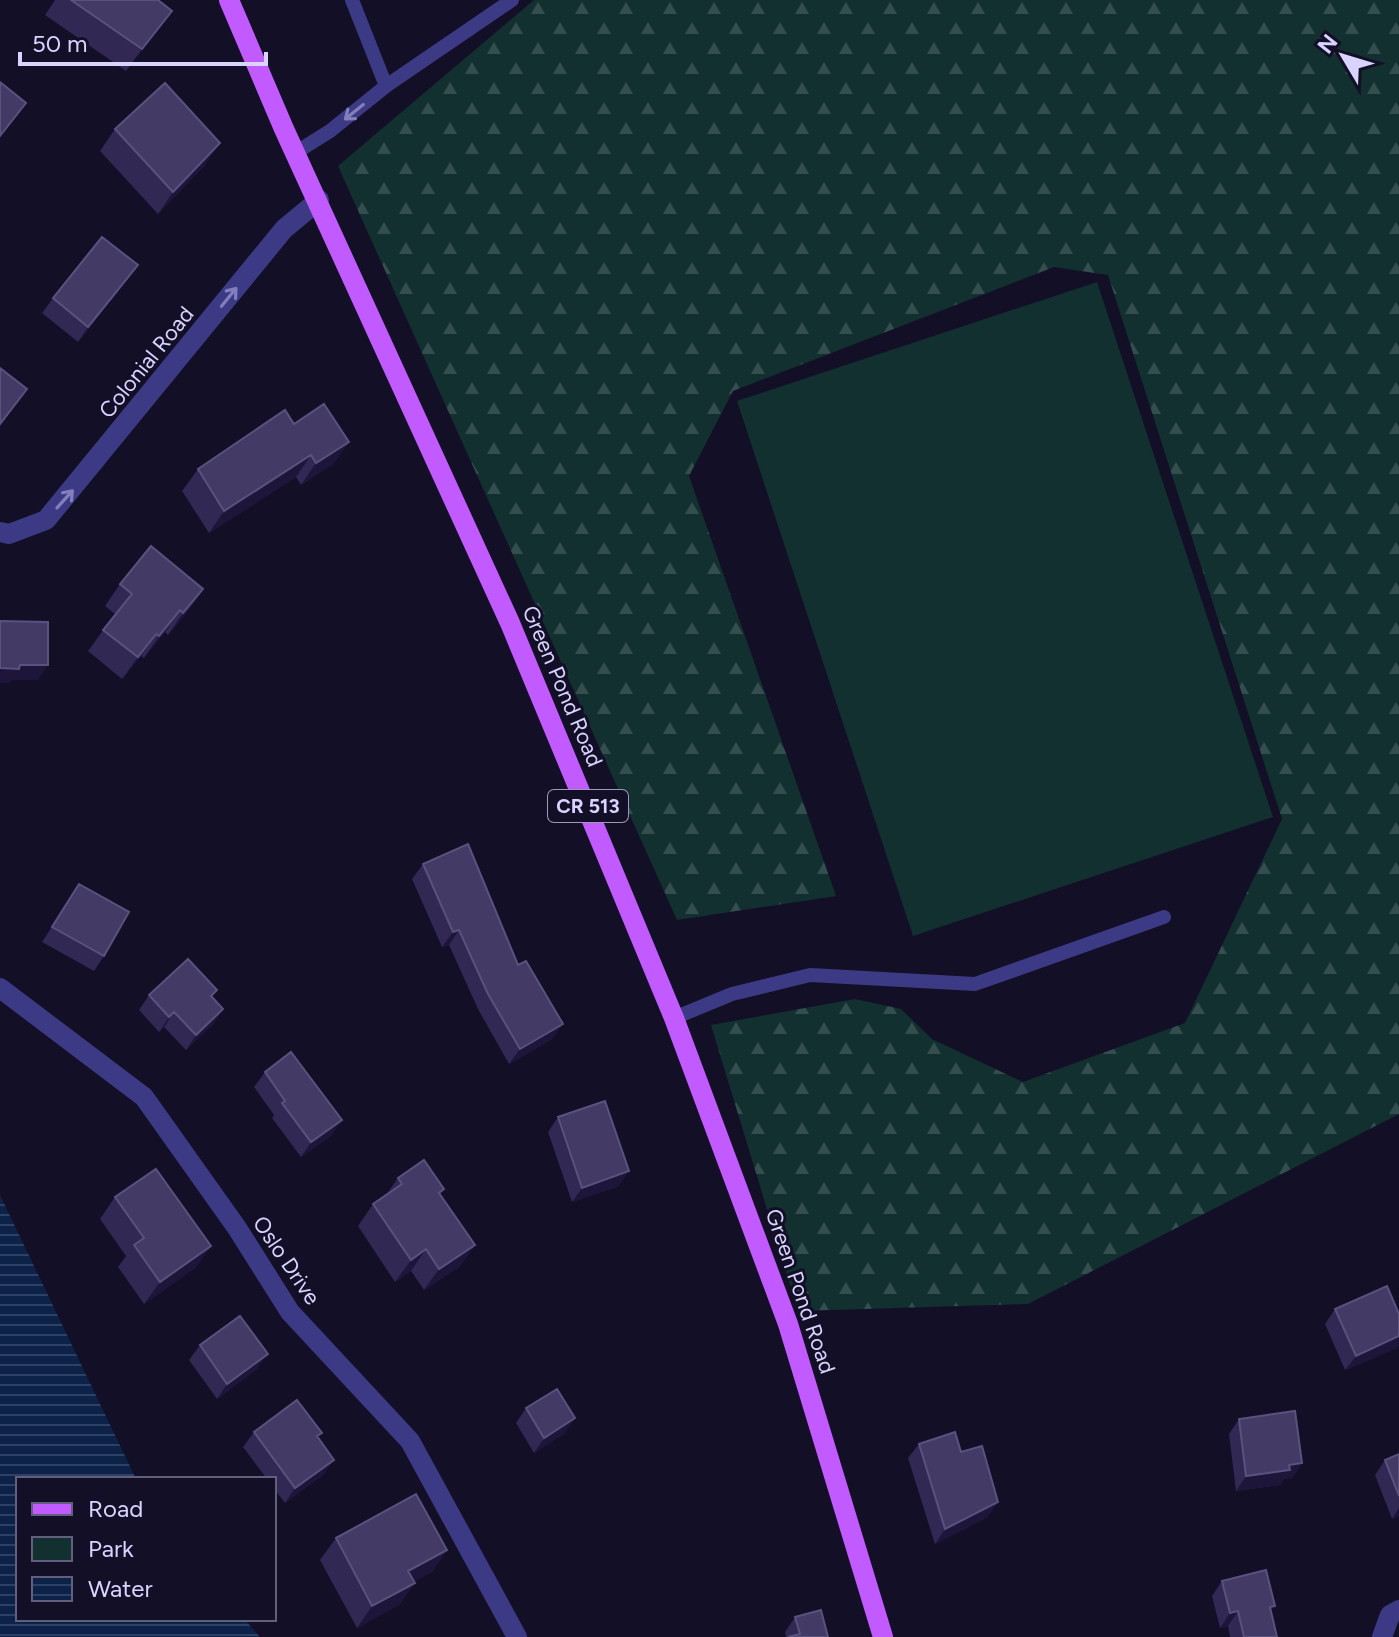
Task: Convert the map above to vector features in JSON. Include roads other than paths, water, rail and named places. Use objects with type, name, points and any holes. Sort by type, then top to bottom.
[{"type":"main road","name":"Green Pond Road","points":[[229,0],[570,761],[674,1018],[788,1324],[883,1637]]},
{"type":"street","name":"Colonial Road","points":[[0,532],[9,534],[46,520],[284,229],[319,200]]},
{"type":"street","name":"Oslo Drive","points":[[0,988],[112,1069],[144,1097],[237,1228],[290,1312],[410,1441],[517,1637]]},
{"type":"street","points":[[1382,1637],[1390,1615],[1399,1610]]},
{"type":"lane","points":[[352,0],[386,86]]},
{"type":"lane","points":[[295,153],[512,0]]},
{"type":"lane","points":[[674,1018],[732,994],[810,975],[975,984],[1164,917]]},
{"type":"water","points":[[0,1195],[135,1477],[16,1477],[16,1621],[246,1621],[260,1637],[0,1637]]}]
